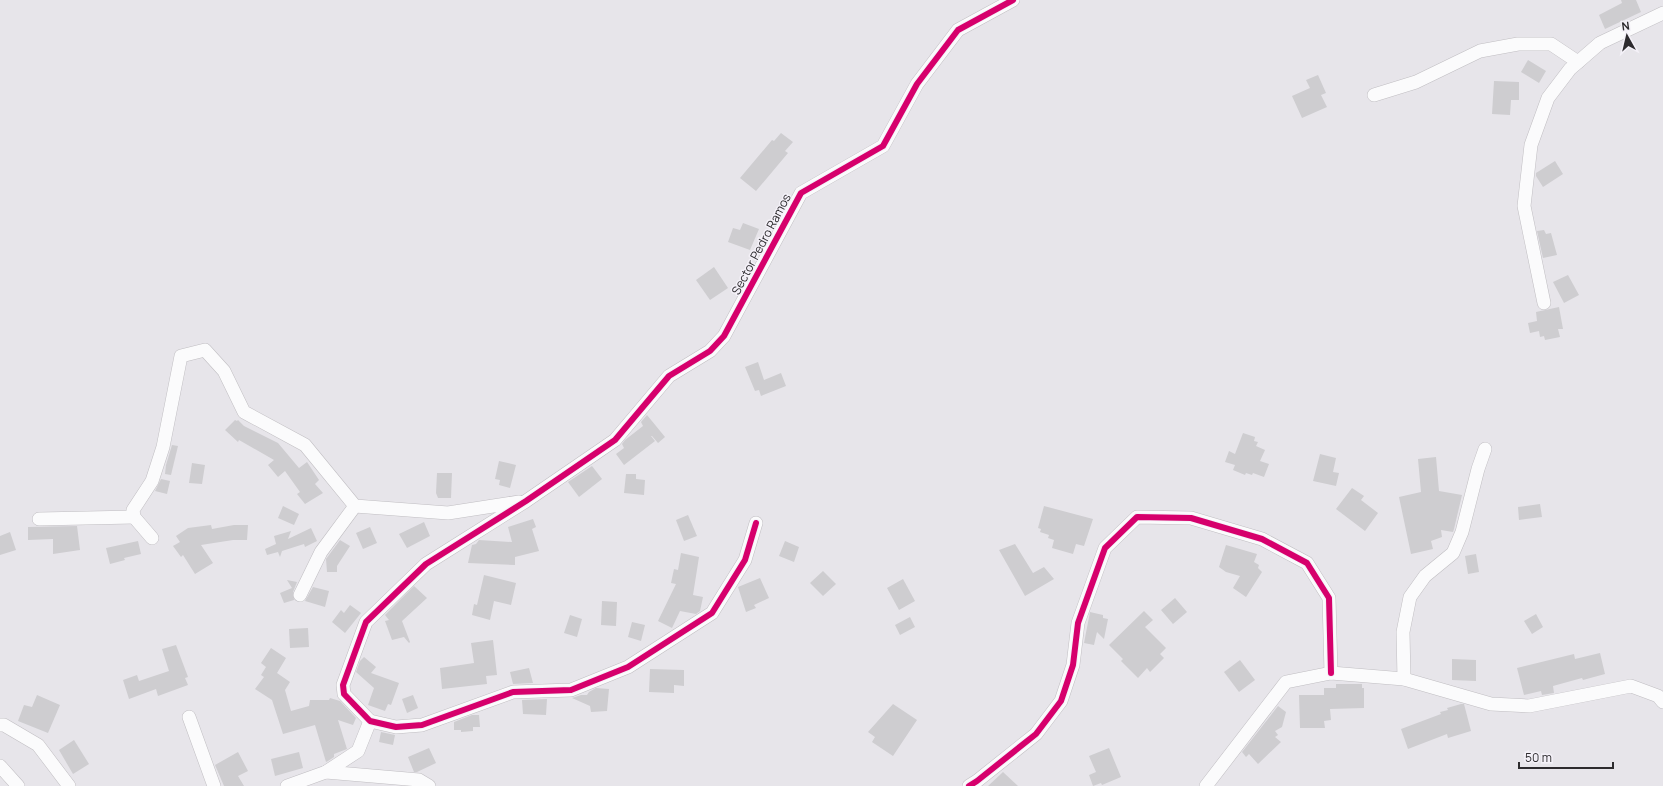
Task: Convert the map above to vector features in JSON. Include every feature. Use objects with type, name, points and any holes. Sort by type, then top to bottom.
[{"type":"street","name":"Sector Pedro Ramos","points":[[370,721],[344,694],[343,685],[366,622],[426,564],[526,501],[615,440],[670,376],[710,351],[724,336],[801,193],[883,146],[917,84],[958,30],[1013,0]]},
{"type":"street","points":[[1544,303],[1524,206],[1531,145],[1548,98],[1570,69],[1600,43],[1663,12]]},
{"type":"street","points":[[1374,95],[1416,82],[1480,51],[1518,44],[1551,44],[1578,62]]},
{"type":"street","points":[[152,538],[134,517],[132,510],[152,481],[163,447],[181,356],[205,350],[224,371],[244,412],[305,445],[354,506],[448,513],[526,501]]},
{"type":"street","points":[[1404,679],[1403,632],[1410,597],[1425,576],[1453,553],[1462,532],[1478,469],[1485,449]]},
{"type":"street","points":[[300,595],[321,552],[354,506]]},
{"type":"street","points":[[39,519],[134,517]]},
{"type":"street","points":[[969,786],[1036,734],[1061,701],[1073,665],[1078,624],[1105,548],[1137,517],[1191,518],[1262,539],[1307,562],[1329,598],[1331,673]]},
{"type":"street","points":[[287,786],[326,772],[358,751],[370,721],[396,727],[422,725],[513,692],[571,690],[628,667],[712,613],[745,560],[756,523]]},
{"type":"street","points":[[1206,786],[1286,682],[1331,673],[1404,679],[1491,704],[1528,706],[1631,686],[1658,696],[1663,702]]},
{"type":"street","points":[[189,717],[214,786]]},
{"type":"street","points":[[0,724],[38,745],[69,786]]},
{"type":"street","points":[[0,766],[18,786]]},
{"type":"street","points":[[326,772],[419,780],[429,786]]},
{"type":"building","points":[[1621,0],[1636,0],[1641,12],[1605,29],[1599,15],[1622,3]]},
{"type":"building","points":[[1528,60],[1546,71],[1539,83],[1521,72]]},
{"type":"building","points":[[1318,75],[1326,93],[1321,95],[1327,107],[1302,118],[1292,96],[1310,88],[1306,80]]},
{"type":"building","points":[[1494,81],[1519,82],[1519,100],[1511,100],[1510,115],[1492,114]]},
{"type":"building","points":[[781,133],[793,142],[785,151],[788,153],[756,191],[740,178],[772,140],[774,141]]},
{"type":"building","points":[[1555,161],[1563,174],[1543,187],[1536,176],[1536,173]]},
{"type":"building","points":[[743,223],[759,229],[750,250],[728,242],[733,228],[740,230]]},
{"type":"building","points":[[1544,230],[1546,234],[1551,233],[1557,255],[1543,258],[1537,231]]},
{"type":"building","points":[[714,267],[728,288],[710,300],[696,280]]},
{"type":"building","points":[[1568,275],[1579,295],[1564,303],[1553,282]]},
{"type":"building","points":[[1559,307],[1563,329],[1558,329],[1560,337],[1545,340],[1544,336],[1540,337],[1539,331],[1530,333],[1528,323],[1537,321],[1536,312]]},
{"type":"building","points":[[758,362],[764,380],[781,373],[786,386],[761,396],[759,390],[755,391],[745,367]]},
{"type":"building","points":[[647,415],[665,437],[658,443],[651,436],[655,441],[624,465],[616,454],[624,448],[622,444],[625,440],[643,426],[641,422]]},
{"type":"building","points":[[235,420],[238,420],[244,426],[278,443],[299,468],[307,462],[319,480],[315,484],[323,493],[305,504],[297,494],[300,492],[285,471],[278,477],[268,465],[274,460],[239,440],[238,442],[225,430]]},
{"type":"building","points":[[1243,433],[1255,437],[1254,441],[1258,442],[1256,446],[1265,450],[1260,461],[1269,464],[1264,477],[1253,473],[1252,475],[1246,473],[1245,475],[1233,470],[1235,465],[1225,462],[1229,451],[1235,454]]},
{"type":"building","points":[[172,445],[178,446],[171,475],[165,474]]},
{"type":"building","points":[[1320,454],[1336,458],[1333,472],[1339,473],[1336,486],[1313,481]]},
{"type":"building","points":[[1436,457],[1439,491],[1462,495],[1454,529],[1453,532],[1441,530],[1442,537],[1431,541],[1433,549],[1411,554],[1399,497],[1421,492],[1418,459]]},
{"type":"building","points":[[499,461],[516,465],[510,488],[499,485],[500,480],[495,479]]},
{"type":"building","points":[[192,463],[205,465],[202,484],[189,483]]},
{"type":"building","points":[[592,466],[602,479],[579,497],[568,482]]},
{"type":"building","points":[[437,473],[452,473],[451,498],[438,498],[436,493]]},
{"type":"building","points":[[626,474],[636,474],[636,479],[645,480],[644,495],[624,493]]},
{"type":"building","points":[[161,479],[170,481],[167,494],[155,491]]},
{"type":"building","points":[[1352,488],[1364,496],[1361,500],[1378,513],[1365,531],[1336,509]]},
{"type":"building","points":[[1540,504],[1542,517],[1519,520],[1518,507]]},
{"type":"building","points":[[283,506],[299,514],[294,525],[278,518]]},
{"type":"building","points":[[1044,506],[1093,519],[1084,546],[1076,544],[1073,554],[1052,548],[1054,540],[1048,538],[1049,535],[1040,532],[1041,529],[1038,528]]},
{"type":"building","points":[[688,515],[697,536],[684,541],[676,520]]},
{"type":"building","points":[[533,519],[536,527],[532,529],[539,551],[515,557],[515,565],[468,563],[472,545],[476,544],[479,540],[512,542],[508,527]]},
{"type":"building","points":[[424,522],[430,536],[407,548],[399,534]]},
{"type":"building","points":[[211,525],[212,529],[234,525],[248,525],[247,540],[233,540],[201,545],[213,563],[195,574],[183,555],[181,557],[173,546],[180,542],[176,536],[188,528]]},
{"type":"building","points":[[77,526],[80,550],[53,554],[53,539],[28,540],[28,527]]},
{"type":"building","points":[[370,527],[377,543],[363,549],[356,533]]},
{"type":"building","points":[[311,528],[317,541],[305,547],[304,544],[282,551],[280,557],[278,552],[267,555],[265,549],[276,544],[274,536],[291,531],[288,539]]},
{"type":"building","points":[[10,532],[16,550],[0,555],[0,536]]},
{"type":"building","points":[[340,540],[350,546],[337,566],[337,572],[327,572],[326,559]]},
{"type":"building","points":[[138,541],[141,554],[124,558],[125,560],[110,564],[106,548]]},
{"type":"building","points":[[785,541],[799,547],[794,562],[779,556]]},
{"type":"building","points":[[1015,544],[1033,573],[1044,567],[1054,579],[1025,596],[999,550]]},
{"type":"building","points":[[1226,545],[1257,554],[1254,562],[1259,565],[1258,568],[1262,572],[1246,597],[1233,588],[1240,576],[1226,572],[1219,567]]},
{"type":"building","points":[[681,553],[699,557],[693,595],[703,597],[700,611],[696,614],[680,611],[672,628],[658,621],[676,584],[671,583],[674,569],[678,570]]},
{"type":"building","points":[[1476,554],[1479,572],[1468,574],[1465,556]]},
{"type":"building","points":[[823,571],[836,584],[823,596],[810,583]]},
{"type":"building","points":[[484,575],[516,583],[511,605],[494,601],[490,620],[472,615],[474,604],[477,605]]},
{"type":"building","points":[[760,578],[769,598],[754,605],[756,608],[746,612],[738,587]]},
{"type":"building","points":[[903,579],[915,601],[899,610],[887,588]]},
{"type":"building","points":[[287,580],[297,582],[293,592],[294,600],[284,603],[280,593],[292,588]]},
{"type":"building","points":[[414,586],[427,598],[402,621],[410,642],[409,643],[404,637],[392,640],[385,621],[389,620],[385,615]]},
{"type":"building","points":[[313,587],[329,591],[325,607],[305,601]]},
{"type":"building","points":[[1175,598],[1187,612],[1173,624],[1161,610]]},
{"type":"building","points":[[602,601],[617,602],[616,626],[601,625]]},
{"type":"building","points":[[350,605],[361,613],[345,633],[332,622],[341,610],[344,613]]},
{"type":"building","points":[[1144,611],[1153,620],[1145,627],[1166,648],[1160,654],[1164,658],[1150,672],[1147,668],[1138,678],[1121,661],[1123,659],[1109,645]]},
{"type":"building","points":[[1090,612],[1103,615],[1103,618],[1108,619],[1104,639],[1097,632],[1094,645],[1084,643]]},
{"type":"building","points":[[1536,614],[1543,627],[1532,634],[1524,621]]},
{"type":"building","points":[[570,615],[582,619],[577,637],[564,633]]},
{"type":"building","points":[[910,617],[915,627],[900,635],[895,625]]},
{"type":"building","points":[[632,622],[645,625],[641,641],[628,637]]},
{"type":"building","points":[[308,628],[309,647],[290,648],[289,629]]},
{"type":"building","points":[[493,640],[497,675],[486,676],[487,684],[442,689],[440,668],[474,663],[471,643]]},
{"type":"building","points":[[176,645],[188,677],[185,678],[188,685],[158,696],[156,689],[129,699],[123,680],[137,675],[139,681],[169,671],[162,649]]},
{"type":"building","points":[[271,648],[286,658],[277,673],[290,682],[285,690],[291,711],[309,706],[310,700],[329,700],[330,698],[340,701],[356,718],[353,725],[338,720],[347,749],[334,754],[334,757],[326,762],[315,725],[283,734],[272,700],[255,689],[264,677],[261,675],[266,667],[261,663]]},
{"type":"building","points":[[1600,653],[1605,674],[1583,680],[1582,678],[1553,686],[1554,693],[1542,695],[1541,691],[1524,695],[1517,668],[1574,654],[1575,659]]},
{"type":"building","points":[[364,657],[376,667],[371,673],[399,683],[391,705],[388,704],[385,711],[368,705],[374,688],[356,672],[360,661]]},
{"type":"building","points":[[1452,659],[1476,660],[1476,681],[1452,680]]},
{"type":"building","points":[[1240,660],[1255,680],[1239,692],[1224,672]]},
{"type":"building","points":[[529,668],[533,683],[513,684],[510,672]]},
{"type":"building","points":[[650,669],[684,670],[684,686],[674,685],[674,693],[649,692]]},
{"type":"building","points":[[1336,684],[1362,684],[1362,688],[1364,688],[1364,708],[1330,709],[1331,720],[1324,721],[1325,728],[1300,728],[1299,695],[1324,695],[1324,688],[1336,688]]},
{"type":"building","points":[[596,688],[609,689],[607,711],[591,712],[590,706],[572,698],[587,695]]},
{"type":"building","points":[[37,695],[60,705],[48,733],[18,721],[24,705],[32,707]]},
{"type":"building","points":[[413,695],[418,708],[407,713],[402,699]]},
{"type":"building","points":[[547,699],[546,715],[523,714],[522,700]]},
{"type":"building","points":[[893,704],[917,720],[893,756],[872,742],[875,737],[868,732]]},
{"type":"building","points":[[1464,704],[1471,731],[1448,738],[1447,734],[1408,749],[1401,729],[1441,714],[1440,712],[1448,710],[1447,708]]},
{"type":"building","points":[[1278,706],[1286,712],[1282,727],[1275,731],[1278,735],[1275,737],[1281,742],[1258,764],[1249,754],[1246,757],[1242,752]]},
{"type":"building","points":[[472,715],[479,715],[480,727],[473,727],[473,731],[461,732],[461,730],[454,730],[454,722]]},
{"type":"building","points":[[381,732],[395,735],[393,745],[379,742]]},
{"type":"building","points":[[74,740],[89,764],[73,774],[59,750]]},
{"type":"building","points":[[429,748],[436,763],[414,772],[408,757]]},
{"type":"building","points":[[1109,748],[1121,777],[1102,785],[1101,783],[1093,786],[1089,775],[1096,772],[1089,756]]},
{"type":"building","points":[[238,752],[248,771],[238,776],[244,786],[224,786],[215,765]]},
{"type":"building","points":[[299,752],[303,768],[275,776],[271,759]]},
{"type":"building","points":[[1003,772],[1018,786],[988,786]]},
{"type":"cycle path","points":[[756,523],[745,560],[712,613],[628,667],[571,690],[513,692],[422,725],[396,727],[370,721],[344,694],[343,685],[366,622],[426,564],[526,501],[615,440],[669,376],[710,351],[724,336],[801,193],[883,146],[917,84],[958,30],[1013,0]]},
{"type":"cycle path","points":[[969,786],[1036,734],[1061,701],[1073,665],[1078,623],[1105,548],[1137,517],[1191,518],[1262,539],[1307,563],[1329,598],[1331,673]]}]
